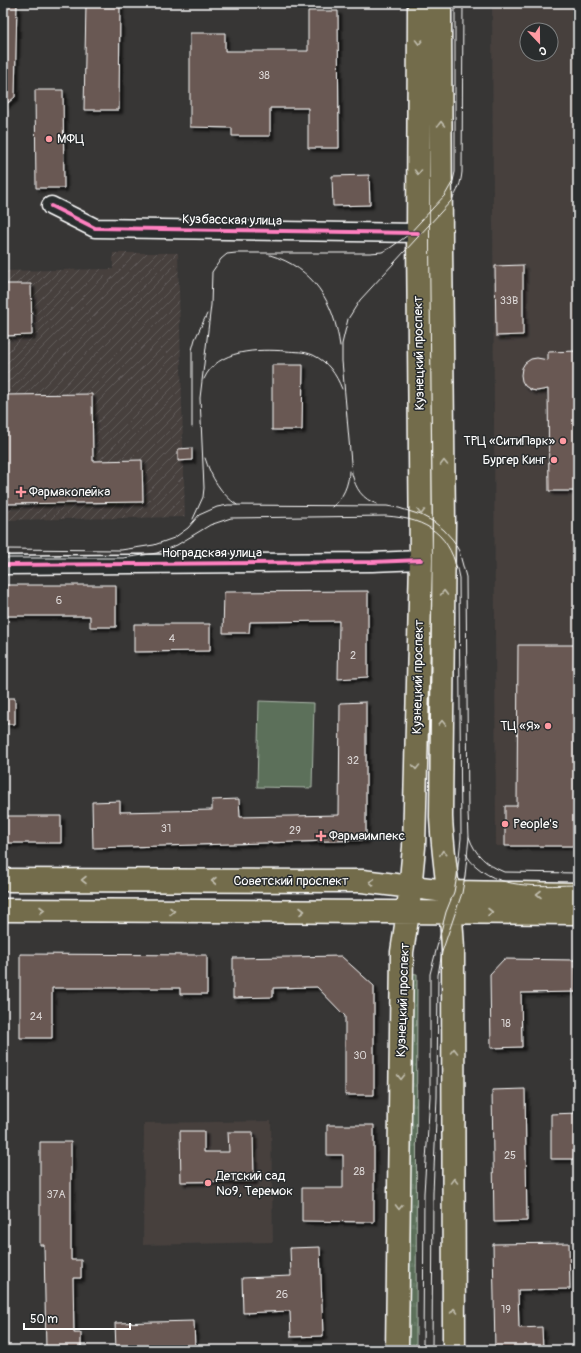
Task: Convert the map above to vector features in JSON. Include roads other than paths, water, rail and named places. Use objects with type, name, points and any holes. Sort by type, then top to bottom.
[{"type":"main road","name":"Кузнецкий проспект","points":[[397,1350],[402,952],[411,887],[414,847],[421,560],[418,233],[419,3]]},
{"type":"main road","name":"Кузнецкий проспект","points":[[440,3],[444,523],[441,817],[442,847],[449,902],[453,952],[454,1350]]},
{"type":"main road","name":"Советский проспект","points":[[3,880],[362,881],[411,887],[449,902],[578,913]]},
{"type":"main road","name":"Советский проспект","points":[[3,910],[408,912],[483,894],[578,894]]},
{"type":"street","name":"Кузбасская улица","points":[[50,206],[95,228],[418,233]]},
{"type":"street","name":"Ноградская улица","points":[[3,564],[364,562],[421,560]]},
{"type":"tram line","points":[[193,519],[203,497],[204,488],[200,398],[211,305],[212,272],[221,259],[227,254],[382,252],[408,235],[445,195],[453,181],[455,172],[455,3]]},
{"type":"tram line","points":[[377,504],[367,499],[360,493],[352,474],[342,361],[342,344],[348,319],[360,300],[451,201],[459,187],[462,172],[463,3]]},
{"type":"tram line","points":[[270,255],[299,269],[310,278],[319,289],[327,301],[333,315],[340,346]]},
{"type":"tram line","points":[[192,427],[192,350],[195,339],[207,314]]},
{"type":"tram line","points":[[204,379],[210,369],[228,356],[251,351],[275,350],[300,352],[313,355],[323,361],[334,373],[342,389]]},
{"type":"tram line","points":[[205,458],[210,472],[221,490],[237,505]]},
{"type":"tram line","points":[[332,507],[336,504],[345,491],[349,471]]},
{"type":"tram line","points":[[3,549],[121,550],[154,545],[174,538],[188,528],[199,515],[217,507],[228,505],[387,506],[399,508],[421,515],[434,522],[453,540],[459,551],[466,577],[469,837],[462,893],[442,952],[438,975],[437,1097],[433,1193],[432,1350]]},
{"type":"tram line","points":[[3,558],[123,558],[157,553],[177,545],[210,525],[231,518],[386,516],[401,518],[414,521],[436,532],[444,540],[450,551],[459,578],[461,838],[454,892],[446,912],[430,974],[430,1096],[424,1193],[423,1350]]},
{"type":"tram line","points":[[469,837],[482,859],[504,872],[578,873]]},
{"type":"tram line","points":[[466,853],[470,861],[477,867],[488,875],[500,880],[539,886],[578,885]]},
{"type":"place","name":"МФЦ","points":[[49,139]]},
{"type":"place","name":"ТРЦ «СитиПарк»","points":[[563,441]]},
{"type":"place","name":"Бургер Кинг","points":[[554,460]]},
{"type":"place","name":"Фармакопейка","points":[[21,492]]},
{"type":"place","name":"ТЦ «Я»","points":[[548,726]]},
{"type":"place","name":"People's","points":[[505,824]]},
{"type":"place","name":"Фармаимпекс","points":[[321,836]]},
{"type":"place","name":"Детский сад №9, Теремок","points":[[208,1183]]}]
